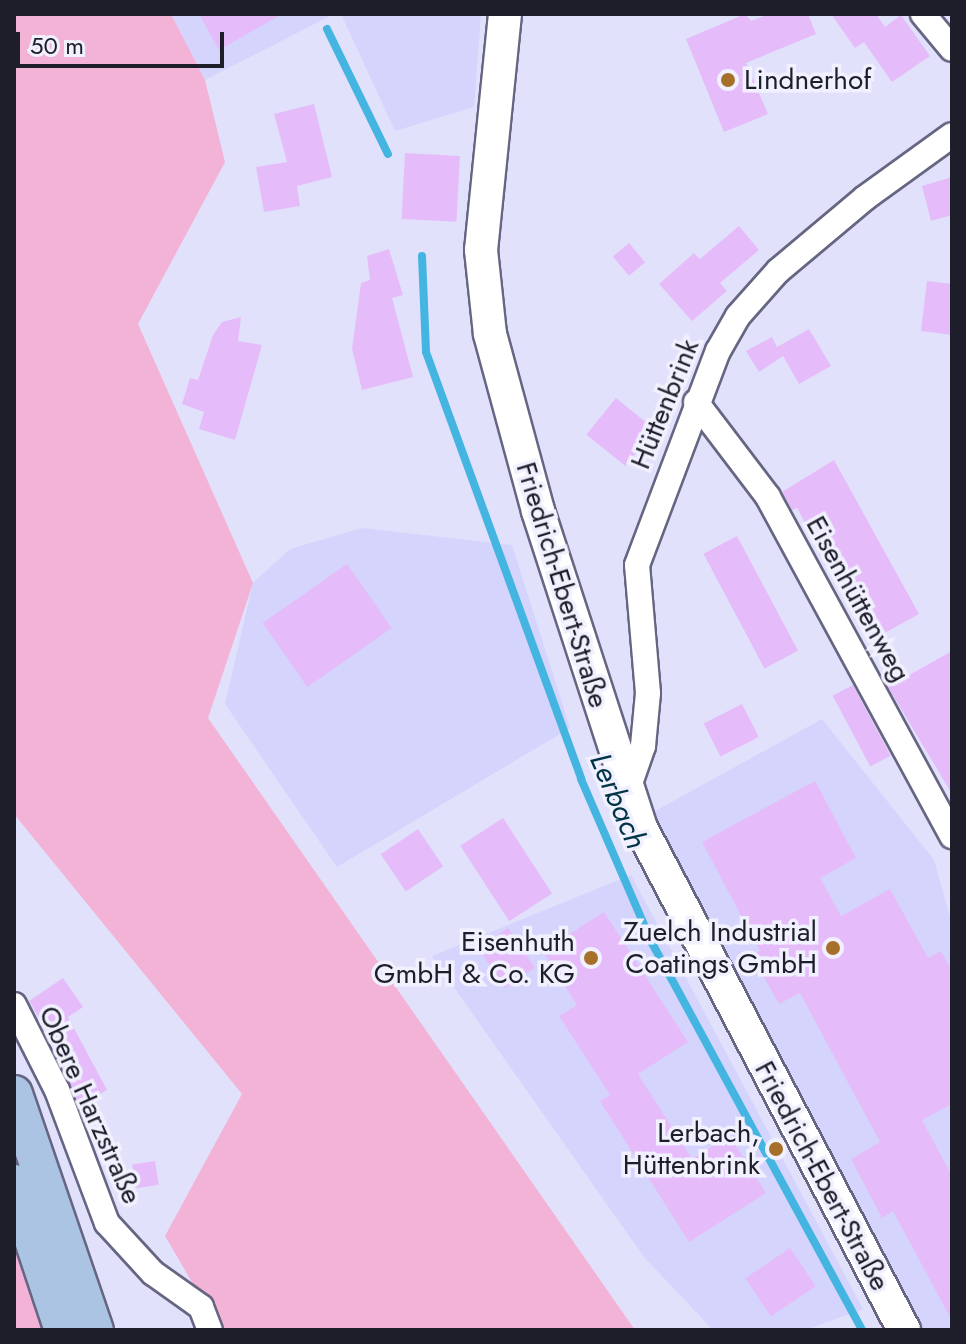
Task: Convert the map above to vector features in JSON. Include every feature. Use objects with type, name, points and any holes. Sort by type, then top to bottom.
[{"type":"main road","points":[[14,1094],[95,1330]]},
{"type":"main road","points":[[14,1183],[63,1330]]},
{"type":"street","name":"Friedrich-Ebert-Straße","points":[[505,14],[481,250],[490,334],[538,511],[627,792],[678,903],[904,1330]]},
{"type":"street","points":[[923,14],[952,49]]},
{"type":"street","name":"Hüttenbrink","points":[[627,792],[647,716],[637,565],[696,402],[728,331],[763,286],[865,198],[952,135]]},
{"type":"street","name":"Eisenhüttenweg","points":[[696,402],[768,497],[952,836]]},
{"type":"street","name":"Obere Harzstraße","points":[[14,1005],[57,1090],[107,1223],[153,1273],[201,1307],[210,1330]]},
{"type":"shaded area","points":[[14,14],[171,14],[205,80],[225,162],[138,324],[253,583],[208,718],[635,1330],[220,1330],[165,1236],[242,1094],[14,814]]},
{"type":"shaded area","points":[[171,14],[334,14],[205,80]]},
{"type":"shaded area","points":[[341,14],[481,14],[474,107],[395,131]]},
{"type":"shaded area","points":[[362,528],[512,545],[570,728],[337,867],[225,704],[253,583],[290,549]]},
{"type":"shaded area","points":[[822,719],[934,860],[952,924],[952,1330],[924,1330],[650,814]]},
{"type":"shaded area","points":[[631,875],[863,1309],[805,1330],[713,1330],[644,1257],[432,956]]},
{"type":"shaded area","points":[[14,1227],[48,1330],[14,1330]]},
{"type":"building","points":[[199,14],[282,14],[219,50]]},
{"type":"building","name":"Lindnerhof","points":[[745,14],[751,21],[769,14],[808,14],[816,34],[746,63],[768,114],[724,132],[686,39]]},
{"type":"building","points":[[831,14],[876,14],[885,27],[901,15],[930,56],[892,82],[864,42],[855,48]]},
{"type":"building","points":[[314,104],[332,177],[297,186],[300,206],[264,212],[256,167],[287,162],[274,114]]},
{"type":"building","points":[[405,153],[460,156],[456,222],[402,219]]},
{"type":"building","points":[[952,177],[952,215],[931,221],[922,186]]},
{"type":"building","points":[[739,226],[759,250],[720,283],[727,291],[692,321],[659,284],[694,253],[700,259]]},
{"type":"building","points":[[629,243],[645,262],[629,276],[613,256]]},
{"type":"building","points":[[389,249],[403,295],[392,298],[413,377],[362,390],[352,349],[361,283],[370,280],[367,256]]},
{"type":"building","points":[[927,281],[952,284],[952,335],[921,331]]},
{"type":"building","points":[[241,317],[238,341],[262,345],[235,440],[199,429],[204,412],[182,404],[190,378],[198,380],[213,335],[222,322]]},
{"type":"building","points":[[809,329],[831,366],[799,384],[783,356],[759,372],[746,351],[772,337],[777,347]]},
{"type":"building","points":[[616,398],[655,429],[625,466],[586,435]]},
{"type":"building","points":[[834,460],[919,614],[870,641],[797,508],[792,510],[782,492]]},
{"type":"building","points":[[737,536],[798,651],[764,669],[703,554]]},
{"type":"building","points":[[347,564],[392,628],[307,687],[263,623]]},
{"type":"building","points":[[952,651],[952,794],[888,687]]},
{"type":"building","points":[[853,685],[891,756],[870,766],[833,696]]},
{"type":"building","points":[[742,704],[759,737],[720,756],[704,724]]},
{"type":"building","points":[[815,781],[856,858],[820,878],[841,916],[890,889],[928,958],[941,951],[952,972],[952,1104],[922,1120],[952,1176],[952,1321],[893,1211],[882,1218],[851,1159],[880,1142],[800,993],[779,1004],[752,956],[760,951],[702,842]]},
{"type":"building","points":[[503,818],[552,893],[509,921],[460,846]]},
{"type":"building","points":[[418,829],[443,866],[406,891],[381,854]]},
{"type":"building","points":[[604,912],[688,1042],[638,1074],[692,1159],[729,1135],[766,1193],[689,1242],[600,1101],[610,1095],[559,1016],[577,1005],[543,951]]},
{"type":"building","points":[[508,928],[535,968],[505,988],[478,948]]},
{"type":"building","points":[[63,978],[83,1007],[68,1017],[107,1090],[79,1106],[61,1065],[66,1063],[29,1001]]},
{"type":"building","points":[[155,1161],[159,1185],[136,1188],[132,1165]]},
{"type":"building","points":[[790,1248],[816,1286],[771,1316],[745,1278]]},
{"type":"waterway","name":"Lerbach","points":[[327,29],[388,154]]},
{"type":"waterway","name":"Lerbach","points":[[422,256],[426,352],[581,779],[652,943],[862,1330]]},
{"type":"place","name":"Lindnerhof","points":[[728,80]]},
{"type":"place","name":"Zuelch Industrial Coatings GmbH","points":[[833,948]]},
{"type":"place","name":"Eisenhuth GmbH & Co. KG","points":[[591,958]]},
{"type":"place","name":"Lerbach, Hüttenbrink","points":[[776,1149]]}]
